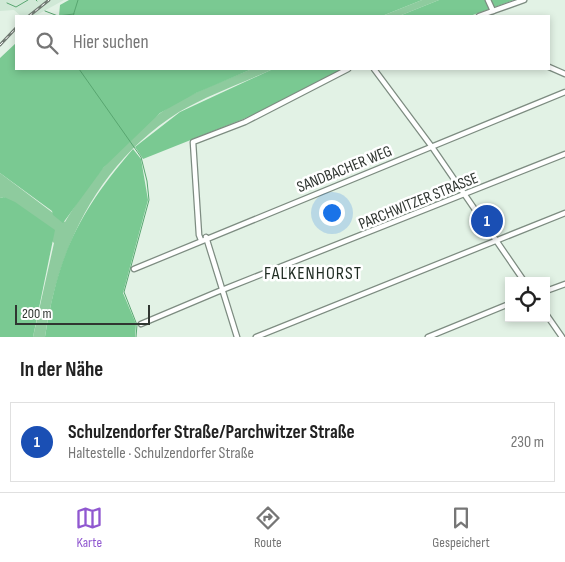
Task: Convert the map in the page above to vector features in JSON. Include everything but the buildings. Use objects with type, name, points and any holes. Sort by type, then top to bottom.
[{"type":"street","points":[[488,0],[492,12]]},
{"type":"street","points":[[483,15],[524,0]]},
{"type":"street","points":[[550,68],[565,74]]},
{"type":"street","points":[[236,337],[204,239],[199,235],[193,142],[251,119],[346,70]]},
{"type":"street","points":[[375,70],[432,147],[521,277]]},
{"type":"street","name":"SANDBACHER WEG","points":[[134,269],[565,92]]},
{"type":"street","name":"PARCHWITZER STRASSE","points":[[140,324],[565,154]]},
{"type":"street","points":[[256,337],[565,212]]},
{"type":"street","points":[[550,290],[565,284]]},
{"type":"street","points":[[428,337],[505,306]]},
{"type":"street","points":[[550,320],[562,337]]},
{"type":"shaded area","points":[[0,0],[64,0],[37,15],[20,15],[14,10],[0,11]]},
{"type":"green space","points":[[69,0],[422,0],[384,15],[59,15],[60,5]]},
{"type":"green space","points":[[422,0],[439,0],[402,15],[384,15]]},
{"type":"green space","points":[[439,0],[514,0],[473,15],[402,15]]},
{"type":"green space","points":[[15,44],[15,70],[250,70],[196,93],[160,113],[104,167],[63,223],[53,215],[52,211],[0,173],[0,58]]},
{"type":"green space","points":[[250,70],[271,70],[179,112],[151,132],[126,156],[105,181],[87,209],[72,239],[60,271],[45,337],[33,337],[54,243],[4,197],[0,198],[0,173],[65,222],[95,178],[132,137],[169,107],[204,89]]},
{"type":"green space","points":[[271,70],[341,70],[251,116],[143,159],[135,147],[180,112]]},
{"type":"green space","points":[[133,149],[141,159],[148,200],[123,293],[136,324],[135,337],[45,337],[57,281],[64,258],[74,236],[98,193]]},
{"type":"green space","points":[[4,197],[15,202],[55,230],[33,337],[0,337],[0,198]]},
{"type":"waterway","points":[[7,3],[16,7],[28,0]]},
{"type":"waterway","points":[[73,15],[78,0]]},
{"type":"waterway","points":[[45,11],[55,15]]},
{"type":"waterway","points":[[66,15],[74,14]]},
{"type":"waterway","points":[[80,70],[141,157],[147,181],[149,200],[124,292],[137,325],[136,337]]},
{"type":"railway","points":[[30,15],[49,0]]},
{"type":"railway","points":[[0,45],[15,29]]},
{"type":"place","name":"Schulzendorfer Straße/Parchwitzer Straße","points":[[487,221]]},
{"type":"district","name":"FALKENHORST","points":[[313,273]]}]
